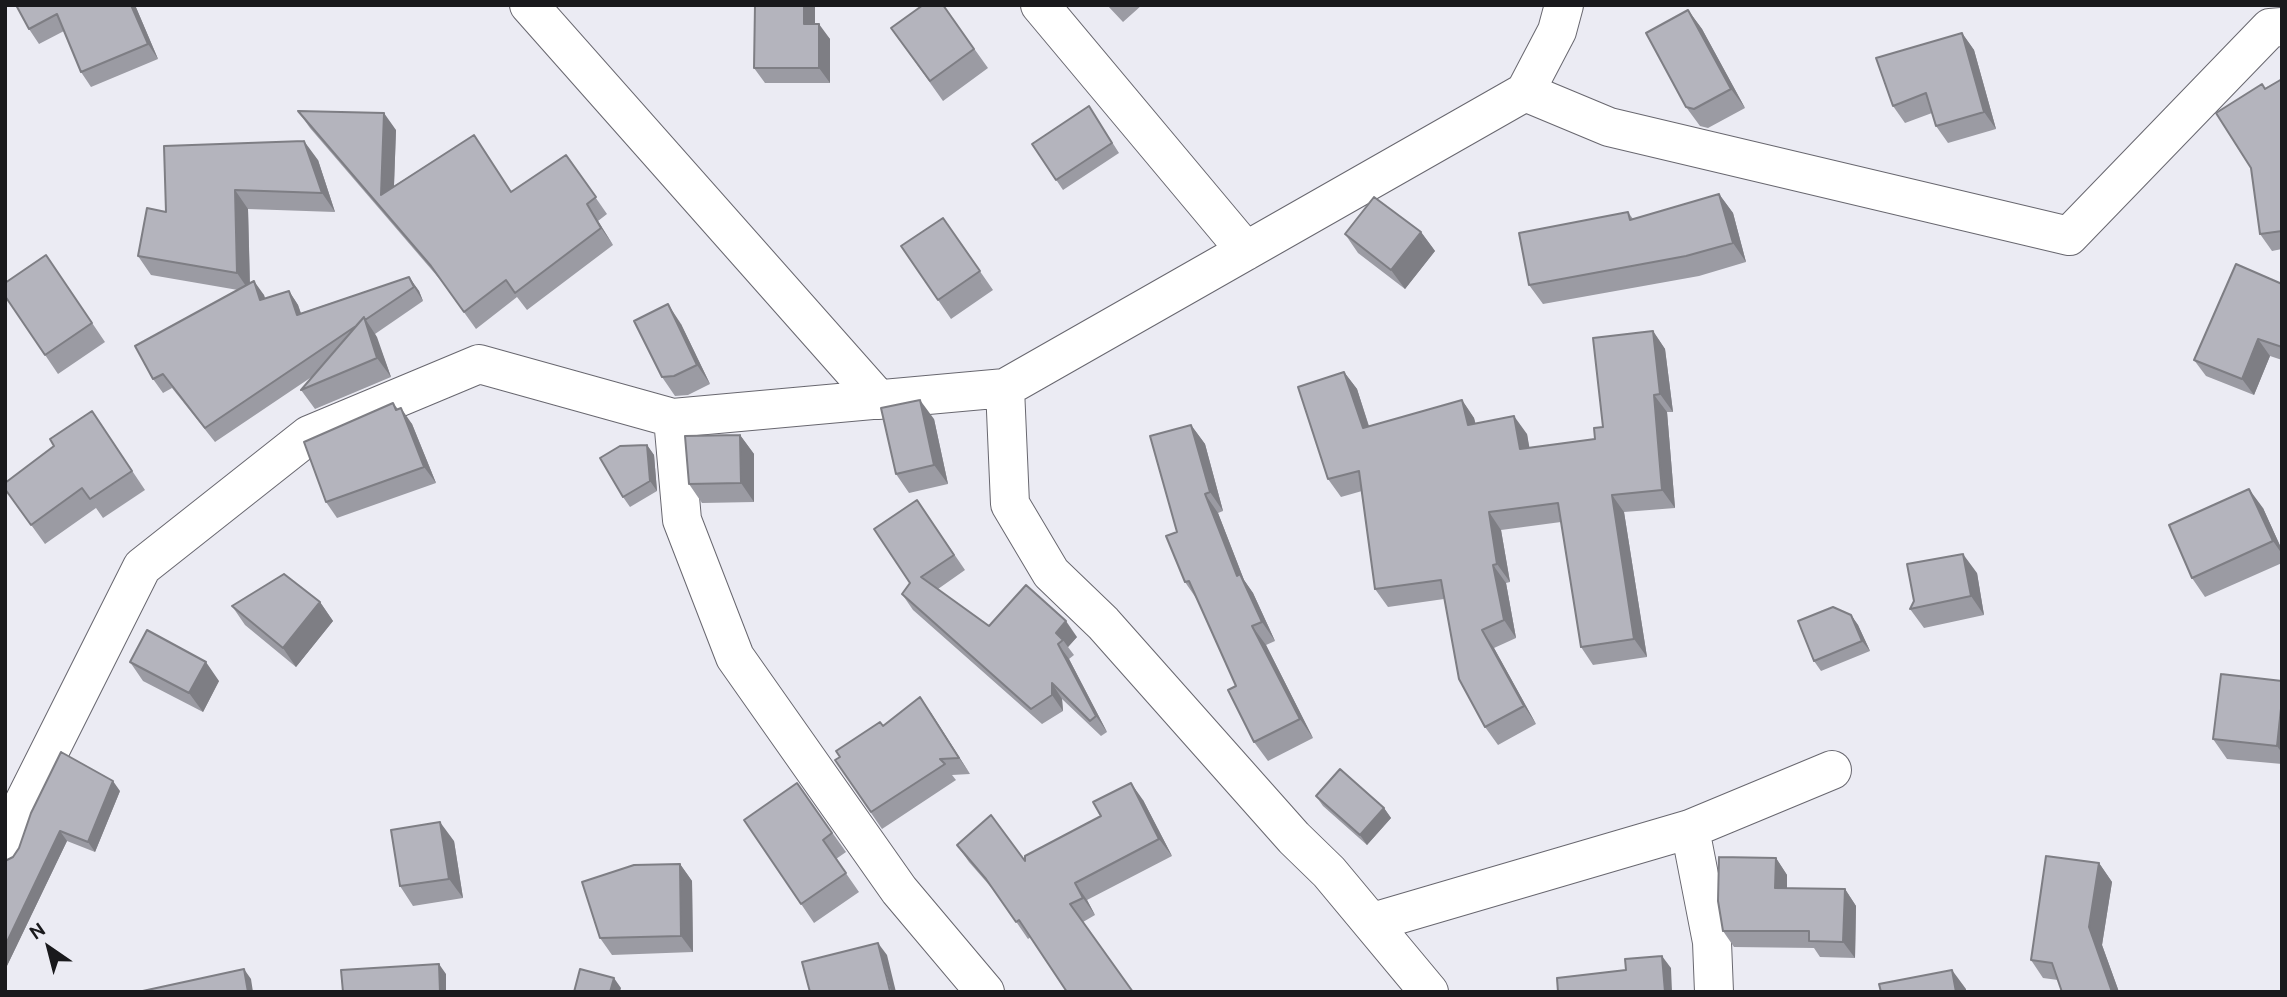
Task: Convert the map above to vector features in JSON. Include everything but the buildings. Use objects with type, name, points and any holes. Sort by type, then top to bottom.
[{"type":"street","points":[[529,5],[879,400]]},
{"type":"street","points":[[1040,5],[1246,251]]},
{"type":"street","points":[[5,851],[18,814],[142,567],[309,435],[479,364],[673,418],[1005,388],[1525,92],[1557,31],[1564,5]]},
{"type":"street","points":[[1525,92],[1609,127],[2068,236],[2270,27],[2282,27]]},
{"type":"street","points":[[1005,388],[1010,504],[1051,573],[1103,623],[1373,922],[1429,992]]},
{"type":"street","points":[[673,418],[682,520],[735,657],[898,890],[985,992]]},
{"type":"street","points":[[1373,922],[1690,829],[1832,771]]},
{"type":"street","points":[[1690,829],[1712,942],[1714,992]]}]
